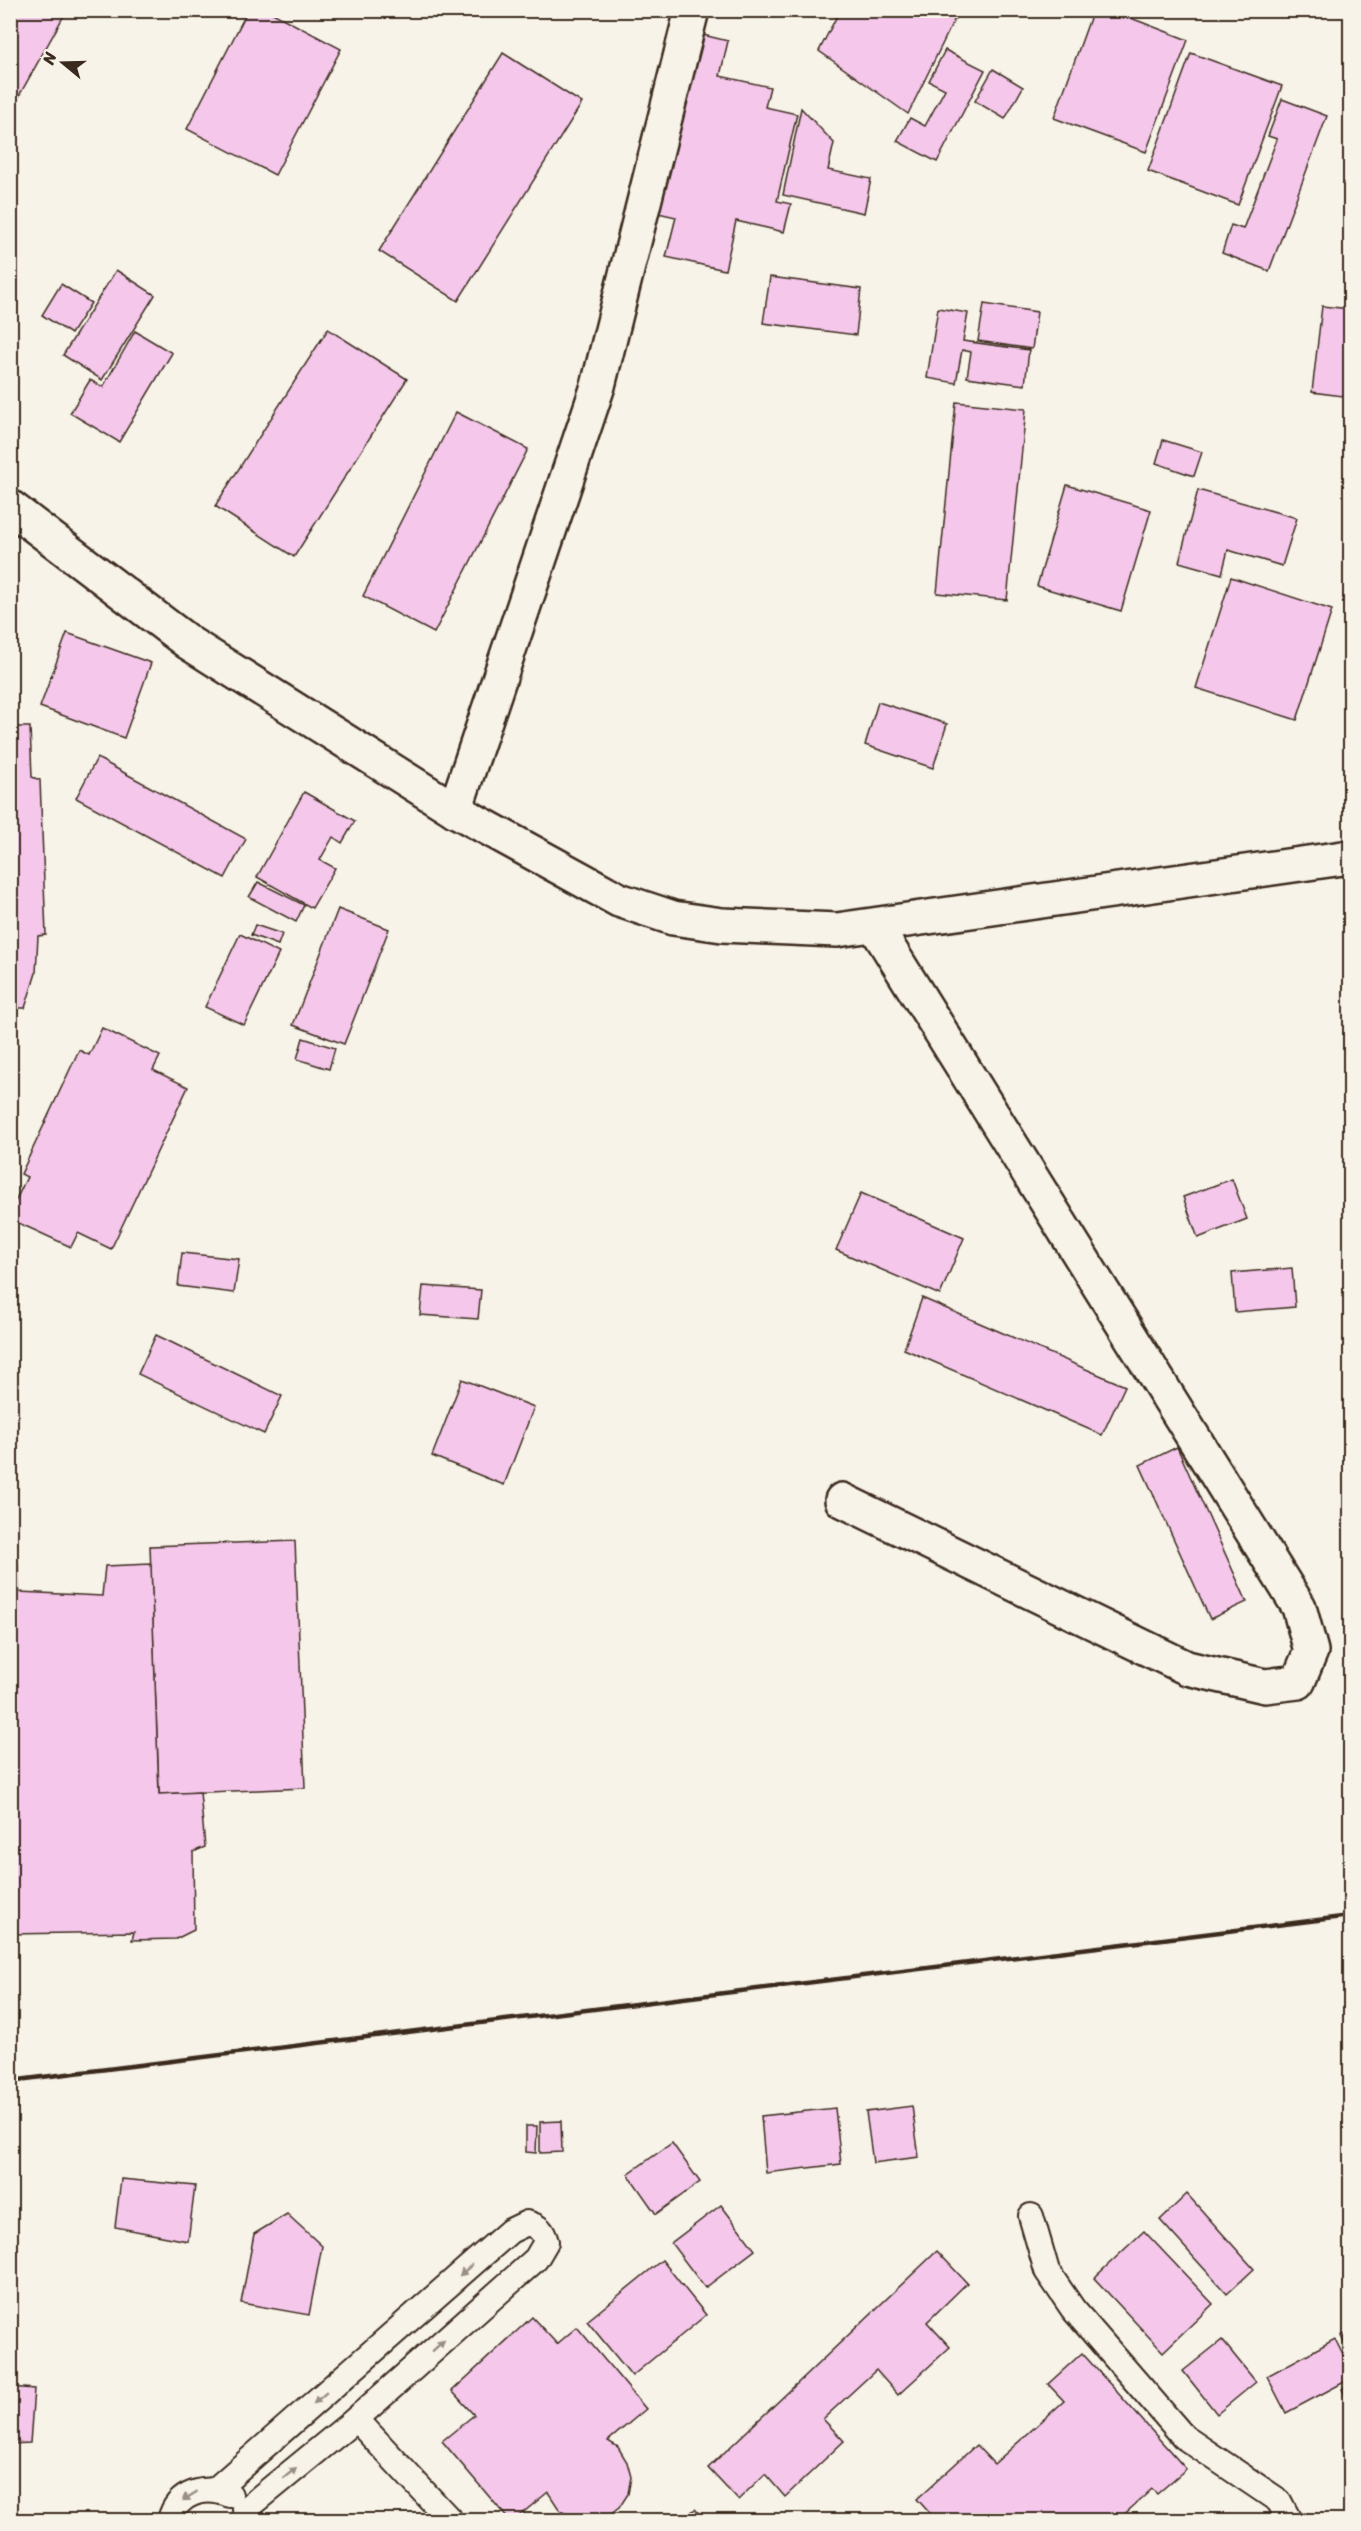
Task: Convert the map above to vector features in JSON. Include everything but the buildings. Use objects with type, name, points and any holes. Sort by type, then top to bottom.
[{"type":"street","points":[[455,810],[598,386],[692,10]]},
{"type":"street","points":[[10,507],[189,642],[455,810],[619,900],[673,918],[722,925],[837,930],[1350,857]]},
{"type":"street","points":[[843,1500],[1187,1668],[1265,1686],[1298,1682],[1311,1651],[1299,1607],[875,926]]},
{"type":"lane","points":[[1031,2216],[1047,2271],[1072,2310],[1184,2437],[1279,2501],[1289,2520]]},
{"type":"lane","points":[[170,2520],[172,2513],[183,2499],[199,2490],[216,2489],[233,2497],[247,2515],[536,2259],[546,2242],[543,2232],[536,2225],[527,2223],[510,2231],[216,2489]]},
{"type":"lane","points":[[356,2419],[450,2520]]},
{"type":"railway","points":[[10,2081],[1350,1916]]}]
